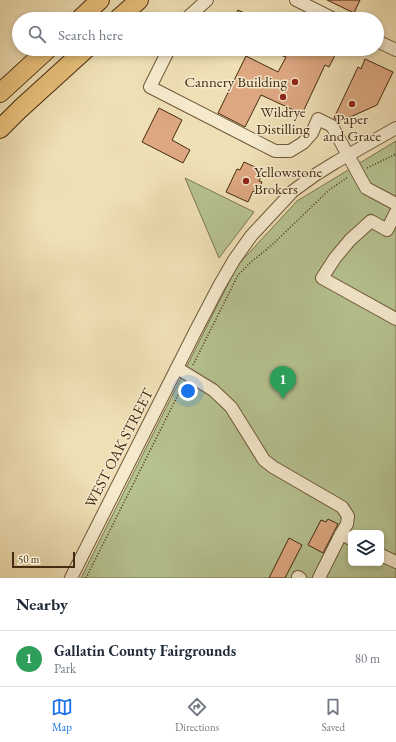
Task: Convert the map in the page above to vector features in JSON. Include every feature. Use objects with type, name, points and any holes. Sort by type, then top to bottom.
[{"type":"highway","points":[[87,12],[100,0]]},
{"type":"highway","points":[[126,12],[139,0]]},
{"type":"highway","points":[[0,93],[40,56]]},
{"type":"highway","points":[[0,130],[20,109],[78,56]]},
{"type":"street","points":[[194,12],[207,0]]},
{"type":"street","points":[[296,0],[320,12]]},
{"type":"street","points":[[384,44],[396,50]]},
{"type":"street","points":[[166,56],[150,87],[275,151],[290,151],[303,142],[312,133],[318,119],[332,126],[366,188],[396,204]]},
{"type":"street","name":"WEST OAK STREET","points":[[71,578],[195,332],[234,260],[252,236],[293,191],[315,175],[396,128]]},
{"type":"street","points":[[396,212],[387,230],[371,221],[350,240],[335,258],[322,278],[396,319]]},
{"type":"street","points":[[177,368],[213,390],[231,407],[264,460],[273,467],[342,507],[348,516],[346,537],[319,578]]},
{"type":"street","points":[[384,556],[396,562]]},
{"type":"path","points":[[86,578],[238,275],[272,245],[329,190],[357,172],[396,154]]},
{"type":"green space","points":[[396,141],[396,578],[81,578],[237,266],[297,201]]},
{"type":"green space","points":[[185,178],[254,212],[219,258]]},
{"type":"building","points":[[327,0],[360,0],[354,12]]},
{"type":"building","points":[[246,56],[278,72],[286,57],[283,56],[334,56],[329,67],[325,65],[302,114],[261,95],[245,127],[218,113]]},
{"type":"building","points":[[365,59],[393,72],[377,105],[339,122],[334,118],[358,67],[361,69]]},
{"type":"building","points":[[159,108],[182,120],[172,140],[190,150],[183,163],[142,142]]},
{"type":"building","name":"Yellowstone Brokers","points":[[244,162],[264,171],[259,181],[262,182],[257,193],[253,191],[248,202],[226,192],[237,169],[240,170]]},
{"type":"building","points":[[328,519],[338,524],[323,553],[308,545],[321,520],[326,522]]},
{"type":"building","points":[[289,538],[302,545],[285,578],[269,578]]},
{"type":"place","name":"Cannery Building","points":[[295,82]]},
{"type":"place","name":"Wildrye Distilling","points":[[283,97]]},
{"type":"place","name":"Paper and Grace","points":[[352,104]]},
{"type":"place","name":"Yellowstone Brokers","points":[[246,181]]},
{"type":"place","name":"Gallatin County Fairgrounds","points":[[283,399]]}]
